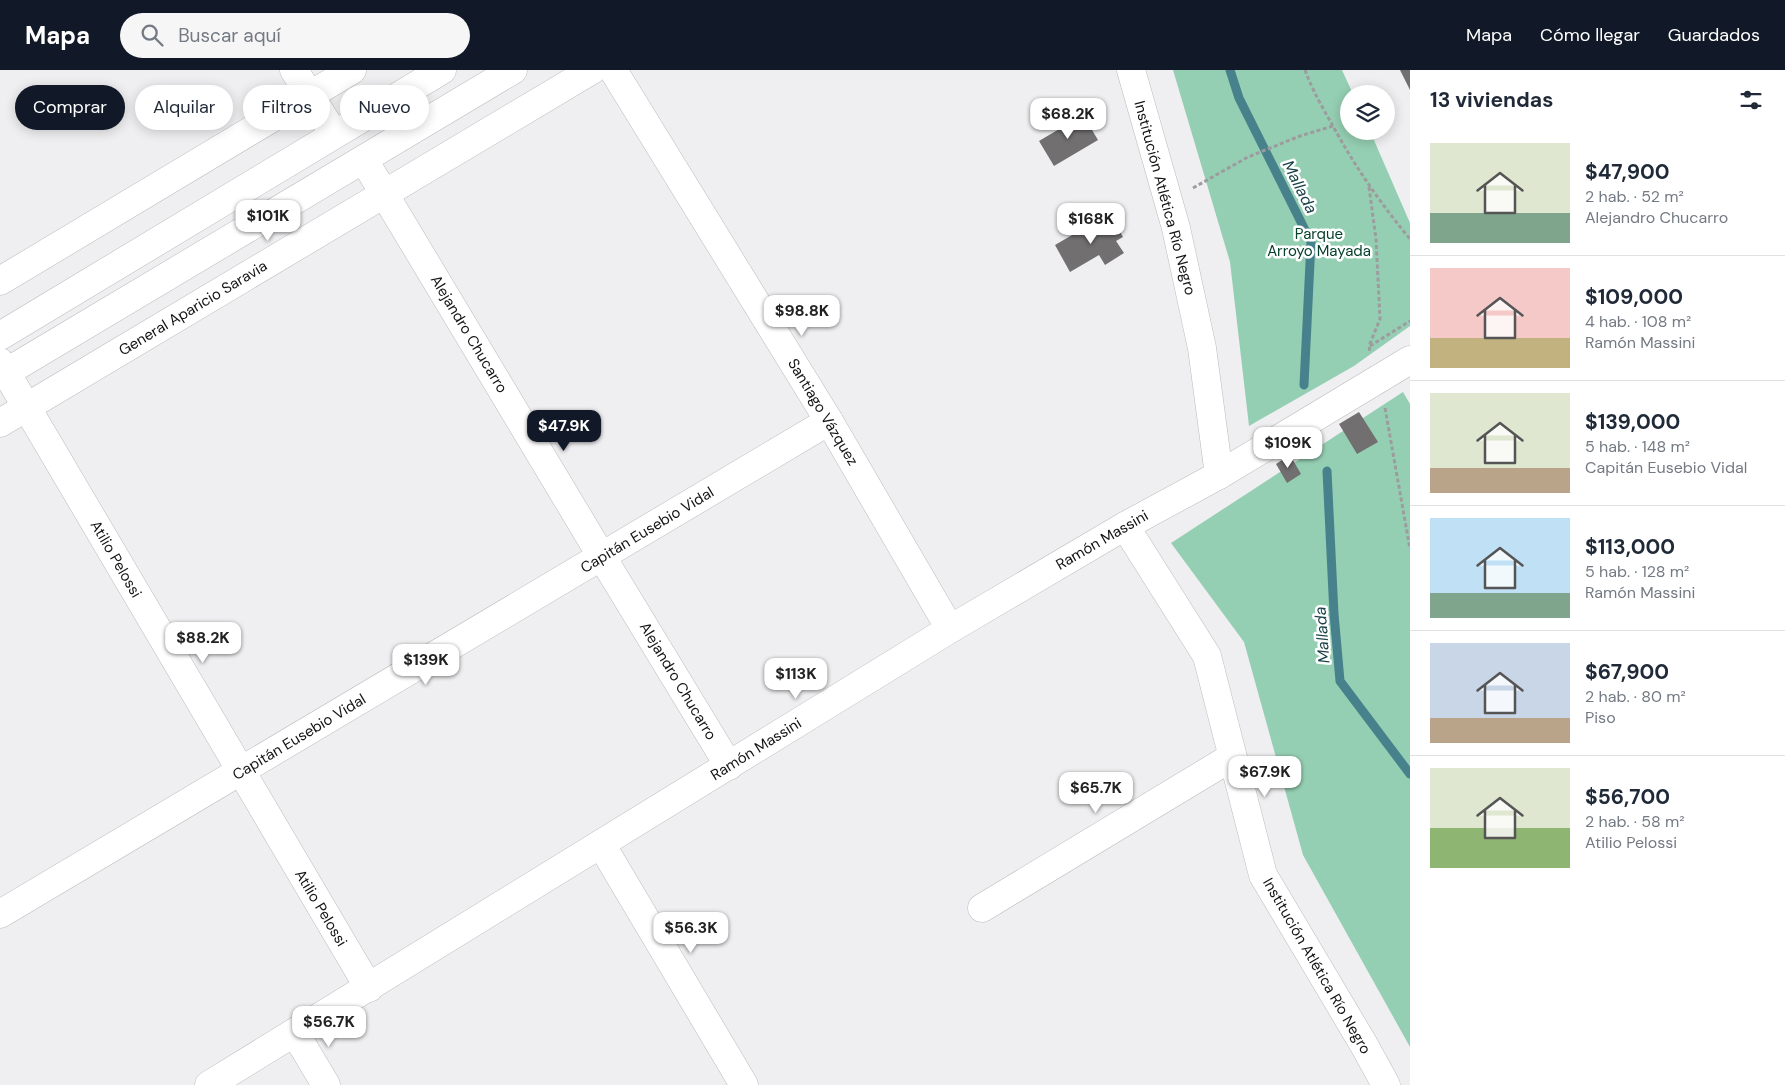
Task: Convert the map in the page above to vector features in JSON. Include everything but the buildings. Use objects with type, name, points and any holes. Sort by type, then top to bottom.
[{"type":"street","points":[[294,70],[304,85]]},
{"type":"street","points":[[327,85],[352,70]]},
{"type":"street","points":[[0,336],[442,70]]},
{"type":"street","points":[[2,370],[364,160],[513,70]]},
{"type":"street","name":"General Aparicio Saravia","points":[[0,423],[592,70]]},
{"type":"street","name":"Santiago Vázquez","points":[[613,70],[829,422],[950,629]]},
{"type":"street","name":"Institución Atlética Río Negro","points":[[1131,70],[1176,228],[1202,348],[1219,475]]},
{"type":"street","points":[[330,128],[334,134]]},
{"type":"street","points":[[0,281],[252,130]]},
{"type":"street","name":"Alejandro Chucarro","points":[[364,160],[729,766]]},
{"type":"street","name":"Ramón Massini","points":[[209,1085],[950,629],[1125,526],[1219,475],[1410,360]]},
{"type":"street","name":"Atilio Pelossi","points":[[2,370],[27,408],[369,988]]},
{"type":"street","name":"Capitán Eusebio Vidal","points":[[0,914],[829,422]]},
{"type":"street","name":"Institución Atlética Río Negro","points":[[1125,526],[1207,656],[1264,875],[1386,1085]]},
{"type":"street","points":[[982,908],[1232,757]]},
{"type":"street","points":[[601,844],[744,1085]]},
{"type":"street","points":[[295,1032],[326,1085]]},
{"type":"path","points":[[1305,70],[1333,126],[1370,187],[1410,239]]},
{"type":"path","points":[[1169,202],[1235,163],[1300,136],[1333,126]]},
{"type":"path","points":[[1369,346],[1410,321]]},
{"type":"green space","name":"Parque Arroyo Mayada","points":[[1173,70],[1342,70],[1349,85],[1340,85],[1340,140],[1374,140],[1410,223],[1410,326],[1354,366],[1249,426],[1230,262]]},
{"type":"green space","points":[[1403,392],[1410,404],[1410,1047],[1303,855],[1244,642],[1171,543]]},
{"type":"waterway","name":"Mallada","points":[[1230,70],[1239,98],[1311,242],[1304,385]]},
{"type":"waterway","name":"Mallada","points":[[1327,471],[1334,614],[1340,681],[1410,774]]}]
